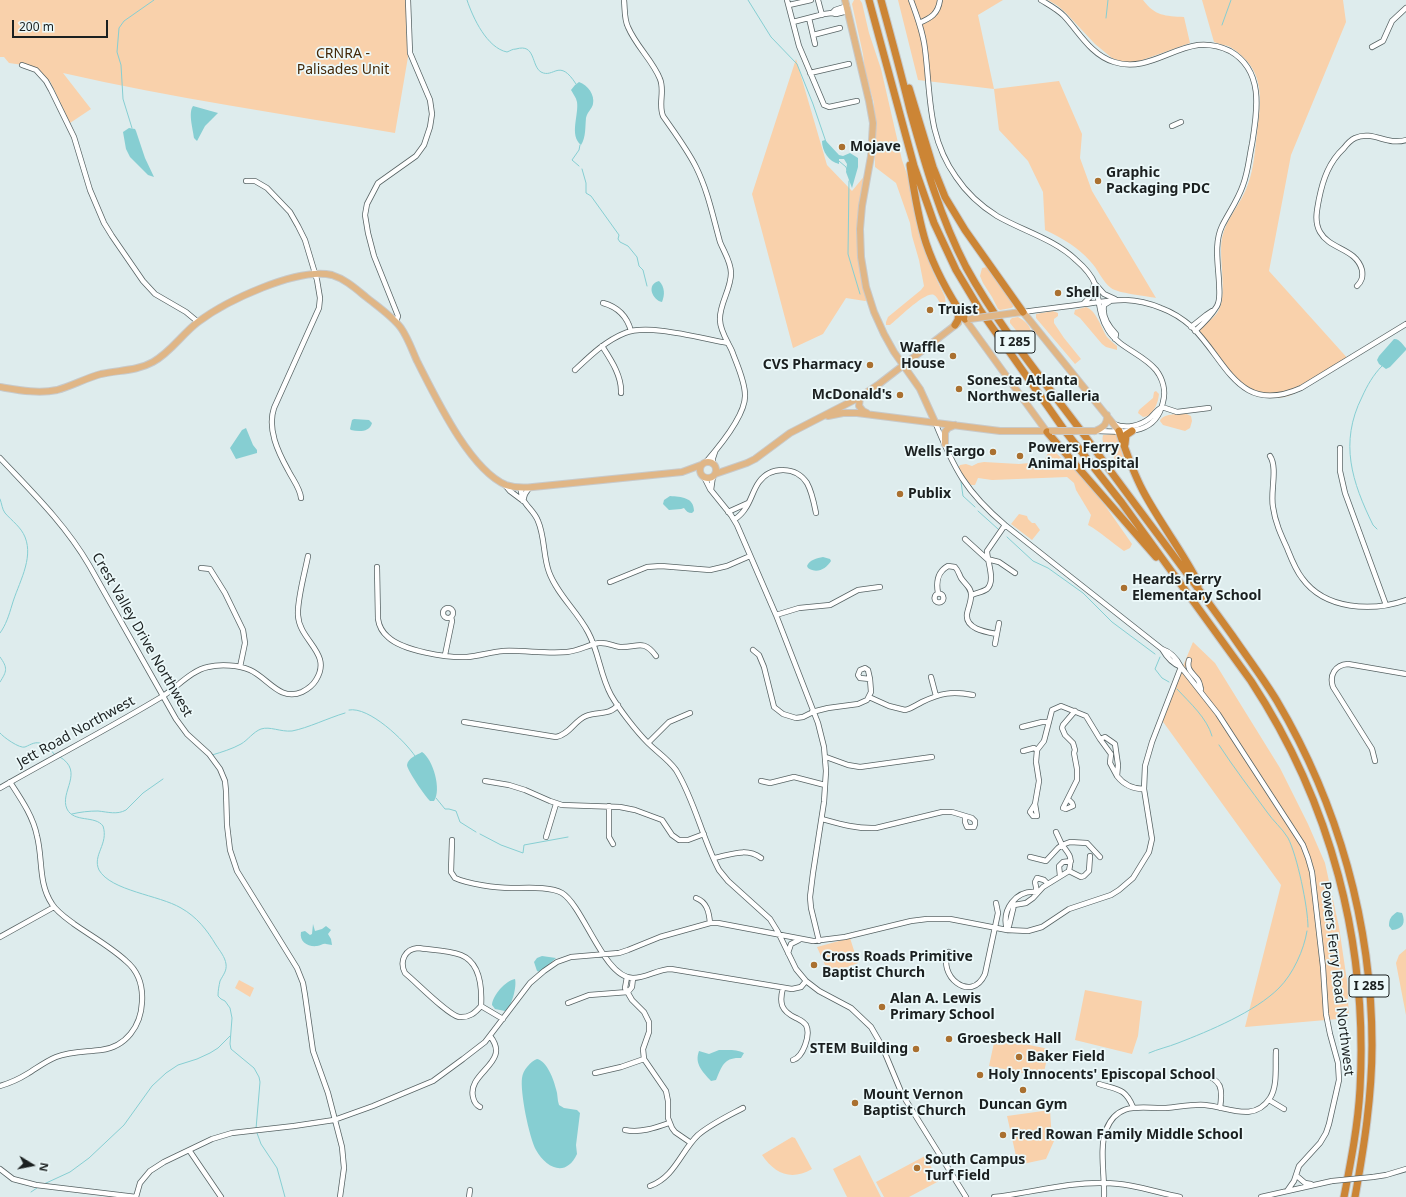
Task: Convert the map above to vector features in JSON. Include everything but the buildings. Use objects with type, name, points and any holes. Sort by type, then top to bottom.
[{"type":"highway","name":"I 285","points":[[869,0],[914,166],[934,223],[956,270],[980,310],[1065,431],[1122,504],[1251,681],[1286,739],[1303,774],[1327,835],[1341,884],[1348,914],[1357,970],[1361,1050],[1360,1090],[1356,1127],[1344,1197]]},
{"type":"highway","name":"I 285","points":[[881,0],[921,150],[935,195],[954,242],[967,267],[990,306],[1021,351],[1209,602],[1268,687],[1302,748],[1324,798],[1343,850],[1352,881],[1364,941],[1371,1005],[1372,1048],[1367,1128],[1355,1197]]},
{"type":"highway","points":[[893,44],[909,88],[933,167],[945,197],[965,230],[1023,312]]},
{"type":"highway","points":[[903,129],[915,196],[926,243],[938,273],[950,296],[959,310],[968,319]]},
{"type":"highway","points":[[955,325],[958,320],[959,310]]},
{"type":"highway","points":[[1119,431],[1125,450],[1144,492],[1186,559],[1209,602]]},
{"type":"highway","points":[[1125,450],[1125,437],[1132,431]]},
{"type":"highway","points":[[1050,432],[1196,605]]},
{"type":"main road","name":"Powers Ferry Road Northwest","points":[[847,6],[873,123],[872,156],[862,206],[860,229],[863,269],[868,293],[879,323],[889,343],[922,393],[935,422]]},
{"type":"main road","points":[[0,387],[32,391],[50,391],[102,374],[119,372],[144,366],[158,359],[198,322],[217,310],[252,293],[288,280],[315,274],[333,276],[345,281],[396,322],[404,333],[432,390],[464,443],[481,466],[492,476],[505,484],[521,488],[529,488],[682,472],[703,464],[723,468],[735,467]]},
{"type":"main road","points":[[682,472],[708,478],[747,463],[755,459],[790,433],[860,397],[955,325],[968,319],[1023,312],[1107,414],[1119,431]]},
{"type":"main road","points":[[968,319],[1050,432]]},
{"type":"main road","points":[[860,397],[858,403],[860,408],[870,414]]},
{"type":"main road","points":[[821,418],[843,413],[870,414],[1011,432],[1050,432],[1095,431],[1104,426],[1107,421],[1107,414]]},
{"type":"main road","points":[[945,444],[945,432],[948,428],[955,425]]},
{"type":"main road","points":[[702,476],[699,470],[703,464]]},
{"type":"main road","points":[[714,465],[714,475]]},
{"type":"street","points":[[396,322],[398,318],[397,314],[374,256],[365,214],[367,204],[378,184],[384,178],[411,161],[420,151],[427,137],[432,114],[430,100],[410,53],[408,0]]},
{"type":"street","points":[[624,0],[625,18],[628,28],[656,71],[661,82],[661,108],[663,116],[691,157],[700,174],[721,243],[730,265],[731,280],[722,308],[720,320],[741,377],[745,392],[745,402],[738,417],[703,464]]},
{"type":"street","points":[[811,0],[788,3],[799,46],[810,74],[825,106],[829,107],[857,101]]},
{"type":"street","points":[[818,0],[822,15]]},
{"type":"street","points":[[911,0],[919,23],[925,48],[932,124],[939,147],[956,177],[973,196],[993,213],[1056,245],[1069,254],[1084,268],[1094,283],[1104,294],[1116,300]]},
{"type":"street","points":[[919,23],[934,16],[939,8],[940,0]]},
{"type":"street","points":[[1041,0],[1052,6],[1064,16],[1094,51],[1103,58],[1128,65],[1142,64],[1187,48],[1198,45],[1209,45],[1232,52],[1248,68],[1253,78],[1256,88],[1256,115],[1247,173],[1236,202],[1223,225],[1218,238],[1217,252],[1219,297],[1217,306],[1209,318],[1193,329]]},
{"type":"street","points":[[793,22],[832,13],[835,10],[847,6]]},
{"type":"street","points":[[1372,47],[1383,41],[1392,21],[1406,8]]},
{"type":"street","points":[[809,18],[815,44]]},
{"type":"street","points":[[813,35],[840,28]]},
{"type":"street","points":[[810,74],[849,64]]},
{"type":"street","points":[[22,65],[36,70],[42,75],[51,90],[74,137],[90,190],[112,236],[143,280],[156,294],[186,312],[198,322]]},
{"type":"street","points":[[1172,126],[1181,122]]},
{"type":"street","points":[[1357,286],[1363,276],[1361,266],[1357,259],[1348,251],[1327,240],[1321,234],[1317,226],[1316,214],[1325,175],[1342,150],[1350,141],[1357,137],[1371,136],[1394,142],[1406,140]]},
{"type":"street","points":[[246,181],[255,181],[267,188],[290,212],[305,240],[320,298],[319,308],[274,408],[271,420],[272,432],[280,454],[300,491],[301,498]]},
{"type":"street","points":[[1094,283],[1104,322],[1115,339],[1152,366],[1159,374],[1164,391],[1162,407],[1159,415],[1149,425],[1132,431],[1095,431]]},
{"type":"street","points":[[1083,304],[1090,297],[1094,283]]},
{"type":"street","points":[[1115,339],[1116,334],[1106,319],[1103,310],[1104,305],[1116,300]]},
{"type":"street","points":[[1023,312],[1116,300],[1144,302],[1178,316],[1193,329],[1236,382],[1248,390],[1269,395],[1285,393],[1301,388],[1406,324]]},
{"type":"street","points":[[603,303],[614,306],[620,311],[627,321],[631,331]]},
{"type":"street","points":[[575,370],[602,346],[618,336],[642,329],[728,343]]},
{"type":"street","points":[[602,346],[616,370],[621,385],[621,394]]},
{"type":"street","points":[[1162,407],[1177,412],[1209,408]]},
{"type":"street","points":[[1114,424],[1125,426],[1140,424],[1149,419],[1162,407]]},
{"type":"street","name":"Powers Ferry Road Northwest","points":[[935,422],[954,466],[970,490],[984,506],[1005,525],[1162,649],[1165,654],[1181,667],[1218,714],[1247,757],[1297,835],[1308,858],[1312,872],[1323,967],[1326,1014],[1338,1063],[1339,1080],[1326,1133],[1320,1143],[1302,1162],[1294,1181],[1286,1191]]},
{"type":"street","points":[[714,465],[713,458],[716,448]]},
{"type":"street","points":[[1340,448],[1340,471],[1344,494],[1386,605]]},
{"type":"street","points":[[1270,456],[1274,466],[1272,496],[1275,519],[1289,553],[1302,578],[1319,593],[1337,602],[1361,607],[1386,605],[1406,600]]},
{"type":"street","name":"Crest Valley Drive Northwest","points":[[0,458],[51,512],[75,542],[181,726],[209,754],[218,765],[222,773],[226,790],[228,835],[233,862],[301,976],[313,1051],[328,1093],[342,1147],[344,1175],[340,1197]]},
{"type":"street","points":[[734,520],[747,508],[757,485],[763,478],[773,472],[784,470],[796,473],[807,484],[816,513]]},
{"type":"street","points":[[712,492],[714,475]]},
{"type":"street","points":[[702,476],[712,492],[734,520],[776,615],[821,734],[826,758],[826,785],[810,897],[811,908],[819,941]]},
{"type":"street","points":[[505,484],[513,494],[523,501],[533,512],[538,521],[547,567],[552,579],[581,620],[594,645],[606,684],[618,706],[648,743],[666,758],[676,770],[686,790],[714,858],[725,878],[771,921],[796,969],[806,981],[819,991],[851,1008],[871,1028],[882,1046],[902,1094],[966,1197]]},
{"type":"street","points":[[521,488],[523,501]]},
{"type":"street","points":[[523,501],[529,488]]},
{"type":"street","points":[[728,512],[748,503]]},
{"type":"street","points":[[972,595],[984,591],[990,585],[991,577],[986,551],[999,533],[1001,533],[1005,525]]},
{"type":"street","points":[[965,539],[987,559],[999,562],[1016,573]]},
{"type":"street","points":[[201,568],[210,569],[213,573],[225,593],[243,630],[245,643],[240,667],[256,673],[275,689],[287,694],[295,694],[311,687],[317,680],[321,668],[320,657],[316,648],[302,631],[298,616],[308,556]]},
{"type":"street","points":[[610,582],[647,567],[660,566],[710,570],[727,566],[750,556]]},
{"type":"street","points":[[377,567],[378,619],[380,626],[391,640],[408,647],[425,652],[467,657],[502,651],[577,651],[594,645],[606,643],[623,647],[641,645],[649,649],[656,656]]},
{"type":"street","points":[[938,593],[936,586],[939,576],[945,567],[955,567],[972,595],[967,615],[968,623],[977,629],[997,634]]},
{"type":"street","points":[[776,615],[799,608],[830,605],[858,590],[880,587]]},
{"type":"street","points":[[445,655],[452,621],[451,617]]},
{"type":"street","points":[[995,644],[999,624]]},
{"type":"street","points":[[753,650],[759,655],[764,667],[774,707],[783,714],[796,718],[828,708],[858,704],[866,700],[871,692],[870,679]]},
{"type":"street","points":[[1189,660],[1187,665],[1188,669],[1199,682],[1201,691]]},
{"type":"street","points":[[1375,761],[1372,749],[1333,687],[1331,681],[1333,673],[1339,666],[1348,664],[1406,674]]},
{"type":"street","name":"Jett Road Northwest","points":[[0,788],[163,696],[195,672],[203,668],[215,666],[240,667]]},
{"type":"street","points":[[0,1169],[13,1179],[36,1185],[136,1197],[140,1183],[150,1171],[164,1162],[223,1135],[334,1120],[373,1106],[433,1081],[463,1059],[490,1036],[530,982],[557,962],[567,958],[628,950],[660,937],[710,923],[725,923],[801,940],[819,941],[927,919],[950,919],[1007,930],[1020,931],[1036,929],[1046,925],[1069,910],[1111,895],[1127,884],[1146,859],[1152,845],[1152,832],[1144,789],[1145,766],[1181,667]]},
{"type":"street","points":[[931,677],[936,696]]},
{"type":"street","points":[[869,697],[889,706],[905,710],[945,693],[956,692],[973,695]]},
{"type":"street","points":[[464,722],[556,737],[566,733],[585,716],[609,712],[618,706]]},
{"type":"street","points":[[1035,804],[1039,781],[1036,762],[1037,750],[1044,741],[1052,710],[1061,706],[1086,716],[1111,754],[1110,763],[1123,784],[1136,789],[1144,789]]},
{"type":"street","points":[[1068,799],[1073,806],[1066,809],[1063,808],[1077,780],[1077,769],[1073,743],[1065,735],[1062,728],[1075,711]]},
{"type":"street","points":[[648,743],[669,722],[690,713]]},
{"type":"street","points":[[1022,727],[1042,722],[1049,722]]},
{"type":"street","points":[[1100,739],[1105,738],[1115,744],[1118,765],[1117,776]]},
{"type":"street","points":[[1023,751],[1034,748],[1037,750]]},
{"type":"street","points":[[826,758],[860,767],[932,757]]},
{"type":"street","points":[[761,782],[770,783],[794,777],[826,785]]},
{"type":"street","points":[[485,781],[509,785],[525,790],[556,804],[569,806],[608,806],[630,808],[659,818],[665,823],[672,835],[679,840],[688,840],[704,834]]},
{"type":"street","points":[[0,1086],[18,1079],[58,1056],[73,1052],[101,1050],[114,1047],[121,1043],[131,1034],[138,1023],[142,993],[140,981],[134,969],[125,960],[64,916],[54,907],[47,896],[43,885],[39,844],[34,826],[28,811],[10,782]]},
{"type":"street","points":[[546,837],[556,804]]},
{"type":"street","points":[[608,806],[608,837],[612,844]]},
{"type":"street","points":[[822,819],[855,827],[876,828],[942,812],[957,814],[965,817]]},
{"type":"street","points":[[1013,903],[1026,903],[1048,884],[1069,871],[1071,856],[1062,845],[1056,832]]},
{"type":"street","points":[[452,840],[451,872],[454,878],[494,887],[549,889],[560,892],[571,902],[603,954],[615,968],[627,977],[633,978],[671,969],[783,988],[796,989],[801,987],[806,981]]},
{"type":"street","points":[[1030,857],[1046,862],[1058,848],[1070,842],[1087,843],[1100,857]]},
{"type":"street","points":[[714,858],[745,852],[753,853],[761,858]]},
{"type":"street","points":[[1069,871],[1081,877],[1084,876],[1089,871],[1090,856]]},
{"type":"street","points":[[1060,876],[1059,866],[1063,862],[1071,861]]},
{"type":"street","points":[[1038,892],[1035,882],[1037,878],[1044,880],[1048,884]]},
{"type":"street","points":[[1007,930],[1005,924],[1007,913],[1013,903],[1024,894],[1032,891],[1038,892]]},
{"type":"street","points":[[696,898],[702,901],[706,906],[710,923]]},
{"type":"street","points":[[949,952],[946,962],[953,980],[964,987],[971,987],[982,980],[985,974],[998,913],[996,903]]},
{"type":"street","points":[[0,937],[54,907]]},
{"type":"street","points":[[764,932],[770,928],[771,921]]},
{"type":"street","points":[[789,955],[791,944],[801,940]]},
{"type":"street","points":[[418,948],[458,954],[466,957],[473,965],[480,979],[482,988],[481,1006],[474,1013],[467,1016],[459,1017],[451,1014],[405,973],[402,964],[405,955],[411,950],[418,948]]},
{"type":"street","points":[[627,977],[625,988],[632,1000],[644,1012],[649,1022],[643,1049],[644,1059],[666,1091],[669,1123],[675,1132],[691,1143]]},
{"type":"street","points":[[568,1003],[589,995],[628,992],[632,987],[633,978]]},
{"type":"street","points":[[783,988],[780,1000],[783,1008],[790,1015],[802,1021],[808,1031],[807,1038],[799,1056],[793,1060]]},
{"type":"street","points":[[481,1006],[503,1019]]},
{"type":"street","points":[[480,1107],[477,1106],[474,1100],[472,1090],[475,1082],[496,1054],[496,1045],[490,1036]]},
{"type":"street","points":[[1104,1197],[1103,1144],[1106,1131],[1110,1123],[1124,1110],[1141,1107],[1158,1108],[1198,1105],[1238,1112],[1249,1112],[1260,1107],[1269,1100],[1272,1094],[1276,1051]]},
{"type":"street","points":[[595,1073],[621,1067],[644,1059]]},
{"type":"street","points":[[1201,1073],[1212,1078],[1220,1086],[1222,1094],[1220,1108]]},
{"type":"street","points":[[1099,1084],[1124,1092],[1129,1097],[1133,1108]]},
{"type":"street","points":[[1269,1100],[1284,1109]]},
{"type":"street","points":[[650,1186],[656,1184],[672,1171],[691,1143],[703,1132],[742,1108]]},
{"type":"street","points":[[625,1130],[645,1130],[669,1123]]},
{"type":"street","points":[[189,1150],[221,1197]]},
{"type":"street","points":[[1261,1197],[1318,1183],[1386,1175],[1406,1169]]},
{"type":"street","points":[[1298,1170],[1299,1188]]},
{"type":"street","points":[[1298,1177],[1305,1182],[1318,1183]]},
{"type":"street","points":[[994,1197],[1064,1186],[1104,1183],[1128,1185],[1180,1197]]},
{"type":"street","points":[[469,1197],[470,1190]]},
{"type":"green space","name":"CRNRA - Palisades Unit","points":[[0,0],[406,0],[408,57],[395,133],[187,98],[63,73],[91,109],[70,123],[50,81],[30,66],[9,63],[4,57],[0,57]]},
{"type":"green space","points":[[854,0],[860,0],[862,3],[869,33],[881,69],[902,160],[909,180],[933,272],[945,297],[946,307],[944,308],[934,295],[924,297],[890,325],[886,325],[888,317],[924,286],[910,223],[896,183],[875,167],[874,103],[865,71],[863,54],[852,4]]},
{"type":"green space","points":[[898,0],[1003,0],[978,15],[994,89],[918,80]]},
{"type":"green space","points":[[1048,0],[1143,0],[1156,12],[1171,16],[1184,17],[1190,43],[1134,63],[1123,62],[1112,58],[1095,44],[1066,13]]},
{"type":"green space","points":[[1202,0],[1343,0],[1346,22],[1291,155],[1269,271],[1350,361],[1289,396],[1273,398],[1258,395],[1245,389],[1234,380],[1213,356],[1197,330],[1215,316],[1220,306],[1223,288],[1221,256],[1222,238],[1227,224],[1242,198],[1252,172],[1260,105],[1259,86],[1253,69],[1247,61],[1233,49],[1214,42]]},
{"type":"green space","points":[[796,59],[827,165],[852,191],[866,174],[859,208],[868,300],[865,301],[846,298],[823,334],[793,348],[752,194]]},
{"type":"green space","points":[[1059,81],[1082,134],[1080,158],[1092,191],[1156,298],[1114,290],[1105,282],[1093,264],[1080,251],[1064,240],[1045,230],[1043,192],[1028,161],[999,130],[994,89]]},
{"type":"green space","points":[[987,267],[1012,299],[1013,307],[1000,310],[998,309],[980,276],[982,268]]},
{"type":"green space","points":[[1086,307],[1096,316],[1107,337],[1117,346],[1117,350],[1106,347],[1102,344],[1080,318],[1074,314],[1075,310]]},
{"type":"green space","points":[[1053,311],[1058,313],[1058,316],[1054,319],[1054,323],[1081,359],[1075,364],[1036,318],[1036,314]]},
{"type":"green space","points":[[1018,317],[1030,327],[1031,332],[1029,336],[1019,334],[1010,323],[1012,318]]},
{"type":"green space","points":[[1156,391],[1159,394],[1156,406],[1148,416],[1143,417],[1138,413],[1139,410],[1153,398],[1154,392]]},
{"type":"green space","points":[[1184,413],[1191,416],[1192,421],[1190,428],[1185,431],[1163,425],[1160,421],[1167,415]]},
{"type":"green space","points":[[1116,434],[1124,459],[1121,467],[1115,461],[1110,449],[1103,440],[1103,435]]},
{"type":"green space","points":[[1048,453],[1056,453],[1082,477],[1104,504],[1132,544],[1130,548],[1124,551],[1088,525],[1091,515],[1076,490],[1074,483],[1067,477],[992,480],[978,478],[975,485],[971,485],[958,468],[960,465],[966,464],[972,466],[984,462],[1019,464],[1039,462],[1046,465],[1045,459]]},
{"type":"green space","points":[[1019,514],[1027,516],[1028,519],[1032,523],[1035,523],[1040,530],[1032,540],[1011,524]]},
{"type":"green space","points":[[1193,642],[1215,663],[1280,768],[1308,824],[1325,863],[1339,927],[1347,981],[1349,1018],[1245,1027],[1281,885],[1161,719]]},
{"type":"green space","points":[[850,938],[858,963],[829,974],[817,947]]},
{"type":"green space","points":[[1406,949],[1406,1015],[1396,963],[1399,955]]},
{"type":"green space","points":[[239,980],[254,988],[250,997],[235,988]]},
{"type":"green space","points":[[1085,990],[1142,1001],[1138,1036],[1132,1054],[1075,1040]]},
{"type":"green space","name":"Baker Field","points":[[995,1038],[1049,1049],[1043,1077],[989,1066]]},
{"type":"green space","points":[[1050,1110],[1052,1140],[1054,1141],[1046,1159],[1018,1165],[1007,1116]]},
{"type":"green space","points":[[792,1137],[795,1138],[812,1169],[797,1175],[784,1174],[778,1171],[767,1162],[762,1155]]},
{"type":"green space","points":[[860,1155],[881,1197],[847,1197],[833,1169]]},
{"type":"green space","name":"South Campus Turf Field","points":[[925,1156],[939,1181],[909,1197],[884,1197],[876,1182]]},
{"type":"water","points":[[579,82],[585,85],[593,97],[592,106],[586,118],[585,136],[581,145],[577,141],[575,130],[577,102],[571,90]]},
{"type":"water","points":[[193,106],[218,113],[205,126],[197,141],[194,138],[191,121]]},
{"type":"water","points":[[129,128],[135,129],[145,158],[154,177],[148,175],[130,157],[126,149],[123,132]]},
{"type":"water","points":[[825,140],[839,155],[843,156],[850,153],[858,158],[858,167],[852,188],[846,172],[847,164],[844,159],[839,159],[839,164],[835,163],[829,158],[822,145],[822,141]]},
{"type":"water","points":[[659,281],[664,291],[662,302],[655,298],[652,292],[653,285]]},
{"type":"water","points":[[1394,339],[1401,342],[1406,350],[1390,367],[1386,369],[1379,364],[1377,360]]},
{"type":"water","points":[[352,420],[369,420],[372,423],[367,430],[351,430]]},
{"type":"water","points":[[246,428],[253,445],[257,450],[257,453],[236,459],[230,448],[242,430]]},
{"type":"water","points":[[670,496],[682,497],[689,500],[692,503],[694,511],[689,513],[684,508],[669,510],[663,504],[664,500]]},
{"type":"water","points":[[823,557],[830,559],[831,561],[827,566],[818,571],[808,568],[807,566],[811,561]]},
{"type":"water","points":[[422,752],[430,761],[437,783],[434,801],[430,801],[424,794],[407,765],[411,759]]},
{"type":"water","points":[[1397,912],[1402,913],[1404,920],[1403,925],[1392,930],[1389,926],[1389,921]]},
{"type":"water","points":[[313,924],[315,931],[326,926],[331,930],[328,934],[332,945],[307,945],[301,939],[301,932],[305,931],[310,935],[312,934]]},
{"type":"water","points":[[542,956],[556,958],[540,972],[537,971],[534,962],[537,958]]},
{"type":"water","points":[[515,979],[513,996],[508,1009],[505,1011],[495,1009],[492,1005],[497,993],[507,982]]},
{"type":"water","points":[[719,1050],[735,1050],[744,1053],[741,1058],[731,1059],[724,1063],[716,1080],[711,1081],[698,1064],[699,1051],[709,1054]]},
{"type":"water","points":[[537,1059],[541,1060],[550,1071],[555,1085],[559,1105],[564,1108],[577,1110],[580,1113],[576,1145],[577,1154],[567,1166],[562,1168],[550,1166],[540,1156],[533,1144],[528,1125],[522,1093],[522,1078],[527,1067]]},
{"type":"waterway","points":[[132,128],[123,99],[121,65],[117,52],[119,28],[124,21],[154,0]]},
{"type":"waterway","points":[[467,0],[477,23],[487,39],[493,45],[507,52],[515,49],[527,49],[541,72],[550,73],[561,70],[570,76],[576,84]]},
{"type":"waterway","points":[[748,0],[771,37],[797,64],[826,142]]},
{"type":"waterway","points":[[1106,18],[1108,0]]},
{"type":"waterway","points":[[1222,25],[1231,0]]},
{"type":"waterway","points":[[579,166],[572,160],[579,150],[580,145]]},
{"type":"waterway","points":[[839,161],[846,167],[847,170]]},
{"type":"waterway","points":[[582,169],[586,183],[586,193],[591,196],[619,235],[618,239],[620,242],[628,246],[637,257],[639,266],[643,270],[647,286]]},
{"type":"waterway","points":[[849,181],[848,254],[860,294]]},
{"type":"waterway","points":[[1377,529],[1373,525],[1354,478],[1350,446],[1351,430],[1355,414],[1368,385],[1382,366]]},
{"type":"waterway","points":[[961,482],[963,496],[975,507]]},
{"type":"waterway","points":[[0,499],[5,513],[23,533],[28,554],[24,571],[7,620],[0,633]]},
{"type":"waterway","points":[[978,511],[998,529]]},
{"type":"waterway","points":[[1007,537],[1033,561],[1048,568],[1083,593],[1112,622],[1155,654]]},
{"type":"waterway","points":[[0,657],[6,670],[0,682]]},
{"type":"waterway","points":[[1160,657],[1155,669],[1162,678],[1169,682]]},
{"type":"waterway","points":[[1177,689],[1202,717],[1210,729],[1212,736]]},
{"type":"waterway","points":[[349,710],[357,710],[376,719],[395,734],[415,756]]},
{"type":"waterway","points":[[212,755],[241,744],[255,732],[264,728],[292,731],[305,728],[345,713]]},
{"type":"waterway","points":[[0,733],[19,746],[25,747],[36,743],[43,744],[55,755]]},
{"type":"waterway","points":[[1219,745],[1269,815],[1288,838],[1295,856],[1301,881],[1308,918],[1308,927]]},
{"type":"waterway","points":[[60,757],[71,769],[70,782],[65,802],[67,809],[74,816],[95,821],[103,826],[104,838],[97,865],[99,870],[105,877],[124,888],[172,903],[187,912],[205,929],[223,956],[226,969],[220,981],[218,996],[225,1001],[230,1008],[232,1018],[231,1049],[254,1068],[260,1082],[256,1129]]},
{"type":"waterway","points":[[72,814],[91,811],[112,813],[123,812],[143,793],[163,779]]},
{"type":"waterway","points":[[436,798],[445,809],[456,811],[460,822],[476,832]]},
{"type":"waterway","points":[[480,834],[501,845],[523,853],[524,845],[568,837]]},
{"type":"waterway","points":[[1149,1053],[1217,1027],[1245,1013],[1269,997],[1289,976],[1301,954],[1307,931]]},
{"type":"waterway","points":[[44,1184],[70,1172],[89,1158],[124,1125],[152,1086],[166,1073],[178,1065],[210,1053],[218,1048],[230,1036]]},
{"type":"waterway","points":[[257,1133],[261,1144],[277,1168],[285,1197]]},
{"type":"waterway","points":[[31,1192],[37,1188]]},
{"type":"place","name":"Mojave","points":[[842,147]]},
{"type":"place","name":"Graphic Packaging PDC","points":[[1098,181]]},
{"type":"place","name":"Shell","points":[[1058,293]]},
{"type":"place","name":"Truist","points":[[930,310]]},
{"type":"place","name":"Waffle House","points":[[953,356]]},
{"type":"place","name":"CVS Pharmacy","points":[[870,365]]},
{"type":"place","name":"Sonesta Atlanta Northwest Galleria","points":[[959,389]]},
{"type":"place","name":"McDonald's","points":[[900,395]]},
{"type":"place","name":"Wells Fargo","points":[[993,452]]},
{"type":"place","name":"Powers Ferry Animal Hospital","points":[[1020,456]]},
{"type":"place","name":"Publix","points":[[900,494]]},
{"type":"place","name":"Heards Ferry Elementary School","points":[[1124,588]]},
{"type":"place","name":"Cross Roads Primitive Baptist Church","points":[[814,965]]},
{"type":"place","name":"Alan A. Lewis Primary School","points":[[882,1007]]},
{"type":"place","name":"Groesbeck Hall","points":[[949,1039]]},
{"type":"place","name":"STEM Building","points":[[916,1049]]},
{"type":"place","name":"Baker Field","points":[[1019,1057]]},
{"type":"place","name":"Holy Innocents' Episcopal School","points":[[980,1075]]},
{"type":"place","name":"Duncan Gym","points":[[1023,1090]]},
{"type":"place","name":"Mount Vernon Baptist Church","points":[[855,1103]]},
{"type":"place","name":"Fred Rowan Family Middle School","points":[[1003,1135]]},
{"type":"place","name":"South Campus Turf Field","points":[[917,1168]]}]
